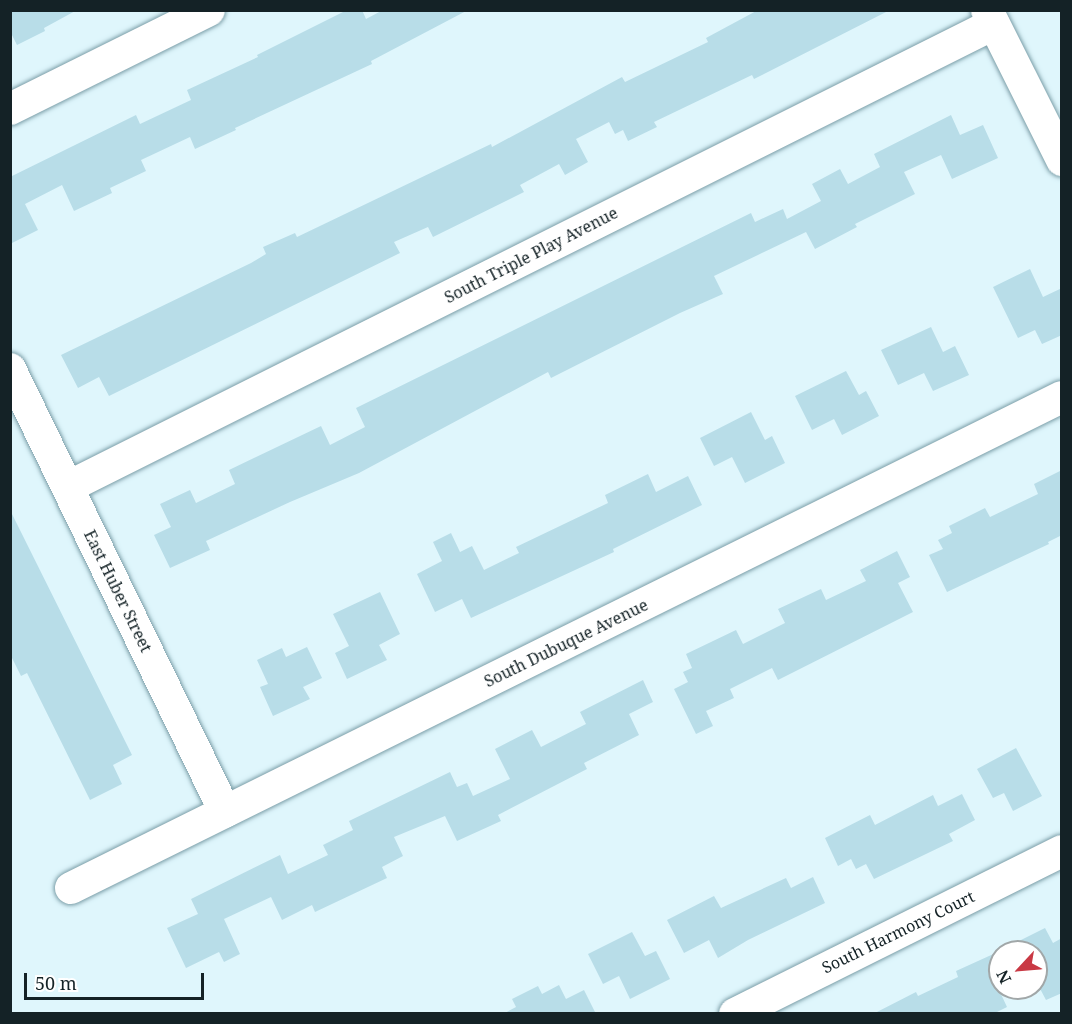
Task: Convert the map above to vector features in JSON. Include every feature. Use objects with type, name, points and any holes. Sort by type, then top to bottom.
[{"type":"street","points":[[10,109],[209,10]]},
{"type":"street","points":[[991,17],[1062,160]]},
{"type":"street","name":"South Triple Play Avenue","points":[[68,487],[991,17]]},
{"type":"street","name":"East Huber Street","points":[[10,369],[225,812]]},
{"type":"street","name":"South Dubuque Avenue","points":[[71,888],[1062,397]]},
{"type":"street","name":"South Harmony Court","points":[[735,1014],[1062,851]]},
{"type":"building","points":[[10,10],[77,10],[44,28],[45,31],[17,45],[10,31]]},
{"type":"building","points":[[347,10],[362,10],[366,19],[383,10],[468,10],[371,61],[372,64],[195,149],[190,137],[141,160],[146,171],[110,188],[112,193],[74,211],[62,185],[25,204],[38,230],[10,244],[10,177],[136,115],[140,124],[191,100],[187,90],[258,57],[257,55]]},
{"type":"building","points":[[758,10],[890,10],[754,79],[752,75],[654,122],[657,127],[628,141],[623,130],[615,134],[609,122],[576,139],[588,162],[565,175],[559,164],[520,185],[524,192],[433,237],[428,227],[394,242],[400,253],[109,396],[99,377],[78,388],[61,355],[251,263],[266,254],[263,247],[295,233],[297,237],[491,144],[492,147],[622,77],[625,82],[708,42],[706,38]]},
{"type":"building","points":[[951,115],[960,135],[983,125],[998,158],[952,179],[941,155],[904,172],[915,194],[855,224],[857,227],[815,249],[806,232],[714,276],[723,294],[551,378],[548,372],[359,473],[206,541],[210,550],[170,568],[154,535],[171,527],[160,504],[190,490],[196,503],[235,484],[229,470],[321,426],[330,445],[365,427],[356,408],[751,213],[755,222],[783,209],[787,219],[821,201],[812,184],[840,169],[848,184],[880,167],[874,154]]},
{"type":"building","points":[[1030,269],[1043,297],[1062,288],[1062,335],[1042,344],[1035,330],[1018,338],[993,287]]},
{"type":"building","points":[[931,327],[943,352],[955,346],[969,375],[933,391],[924,373],[898,385],[881,350]]},
{"type":"building","points":[[846,371],[859,395],[866,391],[879,416],[842,435],[834,419],[812,430],[795,396]]},
{"type":"building","points":[[751,412],[765,440],[772,436],[785,463],[745,483],[732,457],[714,466],[700,438]]},
{"type":"building","points":[[1062,470],[1062,535],[1048,542],[1049,544],[947,592],[929,555],[943,549],[938,540],[952,533],[949,526],[985,508],[990,517],[1038,494],[1034,484]]},
{"type":"building","points":[[648,474],[656,492],[688,476],[702,505],[613,549],[614,552],[471,618],[462,599],[435,612],[417,574],[442,561],[433,542],[451,533],[460,552],[472,546],[484,570],[519,553],[516,547],[608,503],[605,495]]},
{"type":"building","points":[[10,510],[132,755],[113,765],[122,784],[90,800],[27,673],[21,676],[10,654]]},
{"type":"building","points":[[897,551],[910,577],[898,583],[913,612],[778,680],[772,668],[730,689],[734,698],[706,711],[713,726],[696,734],[674,689],[688,682],[683,672],[692,668],[686,654],[736,630],[743,644],[785,623],[778,609],[821,589],[826,600],[866,581],[860,570]]},
{"type":"building","points":[[380,592],[400,634],[379,645],[387,660],[347,679],[335,653],[349,646],[333,614]]},
{"type":"building","points":[[307,647],[322,678],[303,687],[310,699],[273,716],[260,687],[268,684],[257,660],[282,648],[286,657]]},
{"type":"building","points":[[643,680],[653,702],[629,714],[639,735],[584,763],[587,769],[498,815],[501,821],[457,841],[445,816],[394,837],[403,856],[382,867],[387,878],[315,912],[312,905],[282,920],[271,897],[224,919],[240,954],[224,962],[219,952],[186,968],[167,928],[198,914],[191,899],[280,855],[288,874],[328,855],[323,845],[353,830],[349,821],[450,772],[457,787],[467,783],[473,796],[510,779],[495,749],[532,730],[541,747],[586,724],[580,712]]},
{"type":"building","points":[[1016,748],[1042,796],[1013,811],[1004,793],[993,798],[977,769]]},
{"type":"building","points":[[962,794],[975,820],[949,834],[953,841],[874,879],[866,864],[856,869],[851,859],[838,866],[825,838],[870,815],[875,825],[933,795],[938,806]]},
{"type":"building","points":[[813,877],[825,903],[748,940],[718,958],[709,940],[684,953],[667,920],[714,896],[721,908],[786,878],[791,888]]},
{"type":"building","points":[[1045,928],[1053,943],[1062,938],[1062,993],[1048,999],[1048,940],[1021,940]]},
{"type":"building","points":[[632,932],[645,956],[656,951],[670,979],[630,999],[619,976],[603,984],[588,954]]},
{"type":"building","points":[[988,956],[988,1000],[1004,1000],[1007,1007],[993,1014],[873,1014],[916,992],[918,996],[958,977],[956,971]]},
{"type":"building","points":[[559,985],[566,999],[584,990],[596,1014],[503,1014],[516,1007],[512,999],[538,986],[542,994]]}]
